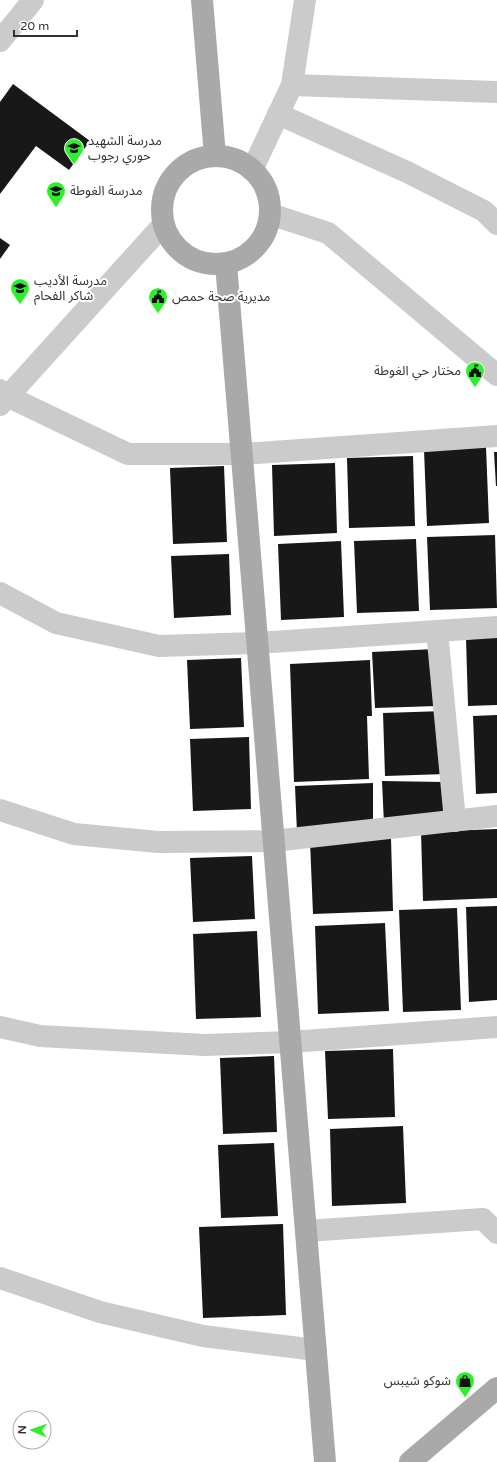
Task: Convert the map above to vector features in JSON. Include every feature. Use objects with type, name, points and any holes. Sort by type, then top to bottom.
[{"type":"main road","points":[[202,0],[215,156]]},
{"type":"main road","points":[[215,156],[235,160],[252,170],[262,183],[269,198],[270,214],[266,232],[256,246],[242,258],[226,264],[205,263],[194,260],[181,252],[170,240],[163,225],[161,209],[164,192],[172,177],[184,166],[199,158],[215,156]]},
{"type":"main road","points":[[226,264],[325,1462]]},
{"type":"main road","points":[[410,1462],[497,1388]]},
{"type":"street","points":[[0,41],[33,0]]},
{"type":"street","points":[[252,170],[292,85],[305,0]]},
{"type":"street","points":[[292,85],[497,92]]},
{"type":"street","points":[[278,114],[421,179],[484,211],[497,224]]},
{"type":"street","points":[[270,214],[328,233],[497,375]]},
{"type":"street","points":[[163,225],[2,397],[128,454],[242,454],[497,436]]},
{"type":"street","points":[[0,592],[56,623],[159,646],[257,643],[497,627]]},
{"type":"street","points":[[437,631],[455,821]]},
{"type":"street","points":[[0,810],[74,834],[158,842],[274,841],[497,816]]},
{"type":"street","points":[[0,1028],[40,1036],[205,1046],[290,1042],[497,1027]]},
{"type":"street","points":[[306,1231],[483,1219],[497,1233]]},
{"type":"street","points":[[0,1278],[100,1312],[196,1334],[316,1350]]},
{"type":"building","points":[[13,84],[90,141],[69,170],[36,146],[0,194],[0,102]]},
{"type":"building","points":[[0,238],[10,245],[0,259]]},
{"type":"building","points":[[486,447],[489,523],[427,526],[424,450]]},
{"type":"building","points":[[494,452],[497,452],[497,486],[496,486]]},
{"type":"building","points":[[413,456],[415,526],[349,528],[347,458]]},
{"type":"building","points":[[335,463],[337,533],[274,536],[272,465]]},
{"type":"building","points":[[224,466],[227,542],[173,544],[170,468]]},
{"type":"building","points":[[495,535],[497,608],[430,610],[427,537]]},
{"type":"building","points":[[416,539],[419,611],[357,613],[354,541]]},
{"type":"building","points":[[341,541],[344,617],[281,620],[278,544]]},
{"type":"building","points":[[229,554],[231,615],[174,618],[171,556]]},
{"type":"building","points":[[497,637],[497,705],[468,706],[466,638]]},
{"type":"building","points":[[435,649],[437,706],[375,708],[372,652]]},
{"type":"building","points":[[241,658],[244,727],[190,729],[187,660]]},
{"type":"building","points":[[370,660],[372,716],[367,716],[369,779],[294,782],[290,664]]},
{"type":"building","points":[[444,711],[446,774],[385,776],[383,713]]},
{"type":"building","points":[[497,715],[497,793],[476,794],[473,716]]},
{"type":"building","points":[[249,737],[251,809],[193,811],[190,739]]},
{"type":"building","points":[[382,781],[444,782],[444,815],[384,824]]},
{"type":"building","points":[[373,783],[373,826],[297,833],[295,786]]},
{"type":"building","points":[[497,829],[497,898],[423,901],[421,832]]},
{"type":"building","points":[[391,838],[393,911],[313,914],[310,841]]},
{"type":"building","points":[[252,856],[255,919],[193,922],[190,858]]},
{"type":"building","points":[[497,906],[497,1000],[469,1002],[466,907]]},
{"type":"building","points":[[457,908],[461,1010],[403,1012],[399,910]]},
{"type":"building","points":[[385,923],[389,1011],[318,1014],[315,926]]},
{"type":"building","points":[[257,931],[261,1017],[196,1019],[193,934]]},
{"type":"building","points":[[393,1049],[395,1117],[328,1119],[325,1051]]},
{"type":"building","points":[[274,1056],[277,1132],[223,1134],[220,1058]]},
{"type":"building","points":[[403,1126],[406,1203],[332,1206],[330,1129]]},
{"type":"building","points":[[274,1143],[278,1216],[221,1218],[218,1145]]},
{"type":"building","points":[[283,1224],[286,1315],[203,1318],[199,1227]]},
{"type":"place","name":"مدرسة الشهيد حوري رجوب","points":[[74,165]]},
{"type":"place","name":"مدرسة الغوطة","points":[[56,208]]},
{"type":"place","name":"مدرسة الأديب شاكر الفحام","points":[[20,305]]},
{"type":"place","name":"مديرية صحة حمص","points":[[158,314]]},
{"type":"place","name":"مختار حي الغوطة","points":[[475,388]]},
{"type":"place","name":"شوكو شيبس","points":[[465,1398]]}]
